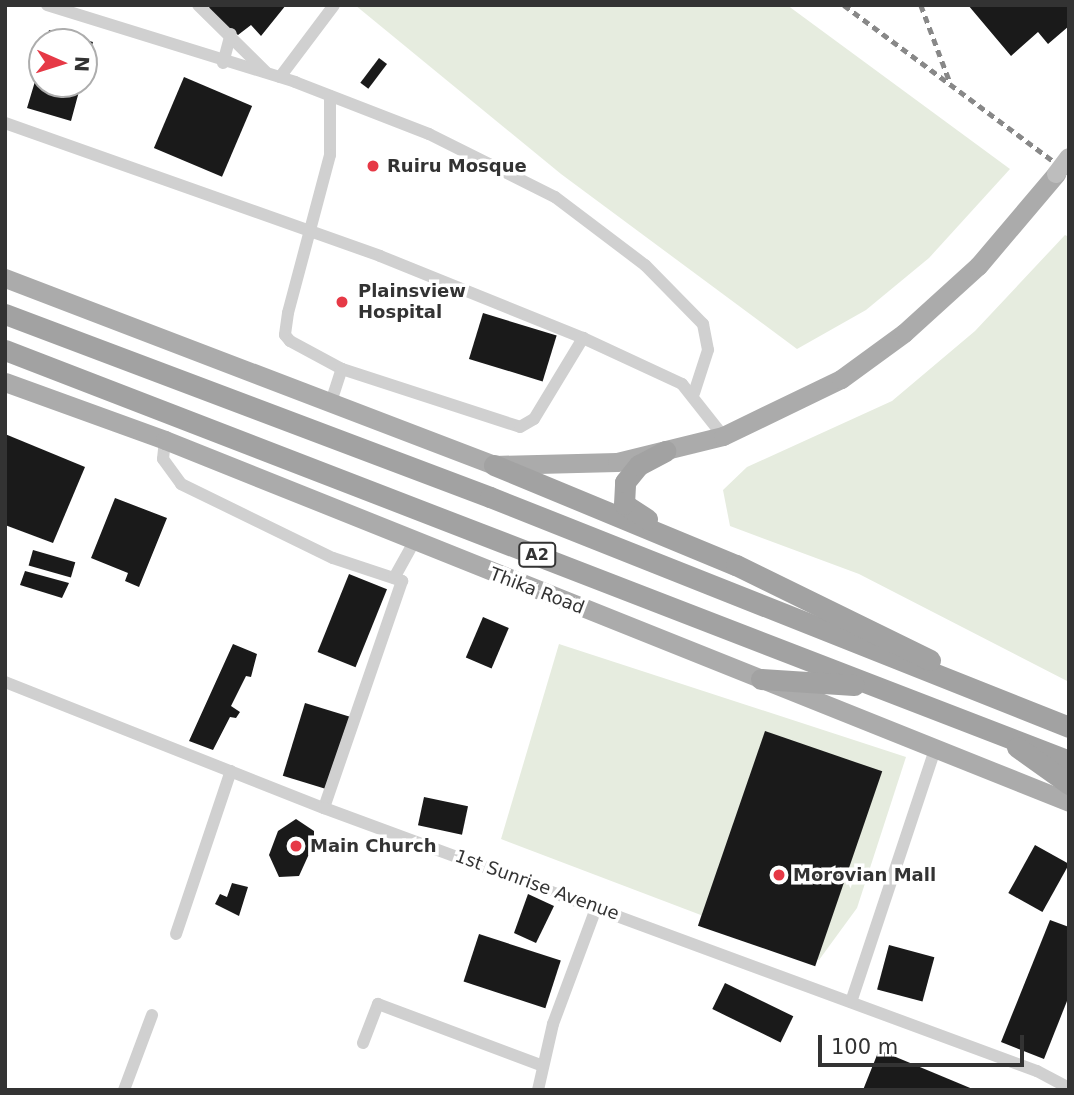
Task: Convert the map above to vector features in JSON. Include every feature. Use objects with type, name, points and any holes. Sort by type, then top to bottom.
[{"type":"highway","name":"A2","points":[[5,314],[1000,697],[1069,727]]},
{"type":"highway","name":"Thika Road","points":[[5,350],[1069,761]]},
{"type":"highway","points":[[665,451],[639,466],[625,481],[624,504],[736,565],[1000,697]]},
{"type":"highway","points":[[494,465],[736,565]]},
{"type":"highway","points":[[761,680],[870,685]]},
{"type":"highway","points":[[1001,734],[1051,776],[1069,784]]},
{"type":"main road","points":[[5,278],[494,465],[569,466],[665,451],[723,436],[811,397],[879,354],[978,266],[1069,157]]},
{"type":"main road","name":"Thika Road","points":[[5,382],[165,440],[414,542],[1069,802]]},
{"type":"street","points":[[47,5],[223,63],[267,72],[330,96],[507,170],[569,205],[645,265],[707,332],[708,350],[694,393]]},
{"type":"street","points":[[198,5],[231,34],[267,72]]},
{"type":"street","points":[[280,77],[334,5]]},
{"type":"street","points":[[223,63],[231,34]]},
{"type":"street","points":[[330,96],[330,155],[309,230],[285,335],[342,369],[520,427],[534,419],[583,338]]},
{"type":"street","points":[[5,123],[309,230],[583,338],[694,393],[723,436]]},
{"type":"street","points":[[331,401],[342,369]]},
{"type":"street","points":[[165,440],[163,459],[181,484],[333,558],[402,581],[324,808]]},
{"type":"street","points":[[394,578],[414,542]]},
{"type":"street","name":"1st Sunrise Avenue","points":[[5,682],[324,808],[597,906],[1037,1071],[1069,1088]]},
{"type":"street","points":[[851,1002],[935,749]]},
{"type":"street","points":[[176,934],[231,771]]},
{"type":"street","points":[[538,1090],[553,1024],[597,906]]},
{"type":"street","points":[[363,1042],[379,1004],[543,1066]]},
{"type":"street","points":[[124,1090],[152,1016]]},
{"type":"shaded area","points":[[355,5],[787,5],[1010,169],[929,258],[866,310],[797,349],[561,174]]},
{"type":"shaded area","points":[[1065,235],[1069,237],[1069,682],[859,574],[730,526],[723,490],[747,467],[892,401],[975,331]]},
{"type":"shaded area","points":[[559,644],[906,757],[857,908],[819,960],[501,839]]},
{"type":"building","points":[[210,5],[286,5],[261,36],[251,25],[238,35],[208,11]]},
{"type":"building","points":[[968,5],[1069,5],[1069,26],[1048,44],[1038,32],[1011,56]]},
{"type":"building","points":[[379,58],[387,64],[368,89],[360,83]]},
{"type":"building","points":[[184,77],[252,106],[222,177],[154,148]]},
{"type":"building","points":[[30,98],[77,98],[71,121],[27,108]]},
{"type":"building","points":[[483,313],[557,336],[543,381],[469,359]]},
{"type":"building","points":[[5,434],[85,467],[53,543],[5,525]]},
{"type":"building","points":[[115,498],[167,518],[139,587],[125,581],[128,573],[91,558]]},
{"type":"building","points":[[33,550],[75,562],[71,578],[29,565]]},
{"type":"building","points":[[25,571],[69,583],[62,598],[20,585]]},
{"type":"building","points":[[349,574],[387,589],[356,667],[318,652]]},
{"type":"building","points":[[483,617],[509,628],[492,668],[466,658]]},
{"type":"building","points":[[233,644],[257,654],[251,677],[246,676],[231,706],[240,712],[236,718],[230,717],[213,750],[189,741]]},
{"type":"building","points":[[305,703],[350,717],[328,789],[283,776]]},
{"type":"building","name":"Morovian Mall","points":[[765,731],[882,771],[815,966],[698,926]]},
{"type":"building","points":[[424,797],[468,806],[462,835],[418,825]]},
{"type":"building","points":[[296,819],[314,831],[314,843],[299,876],[279,877],[269,855],[278,831]]},
{"type":"building","points":[[1035,845],[1069,864],[1042,912],[1008,893]]},
{"type":"building","points":[[232,883],[248,887],[239,916],[215,904],[220,894],[227,897]]},
{"type":"building","points":[[528,894],[554,906],[536,943],[514,933]]},
{"type":"building","points":[[1050,920],[1069,927],[1069,996],[1044,1059],[1001,1042]]},
{"type":"building","points":[[479,934],[561,961],[545,1008],[464,982]]},
{"type":"building","points":[[889,945],[934,957],[922,1002],[877,989]]},
{"type":"building","points":[[725,983],[793,1016],[781,1042],[712,1009]]},
{"type":"building","points":[[879,1050],[975,1090],[863,1090]]},
{"type":"railway","points":[[844,5],[1069,173]]},
{"type":"railway","points":[[921,5],[950,82]]},
{"type":"place","name":"Ruiru Mosque","points":[[373,166]]},
{"type":"place","name":"Plainsview Hospital","points":[[342,302]]},
{"type":"place","name":"Main Church","points":[[296,846]]},
{"type":"place","name":"Morovian Mall","points":[[779,875]]}]
